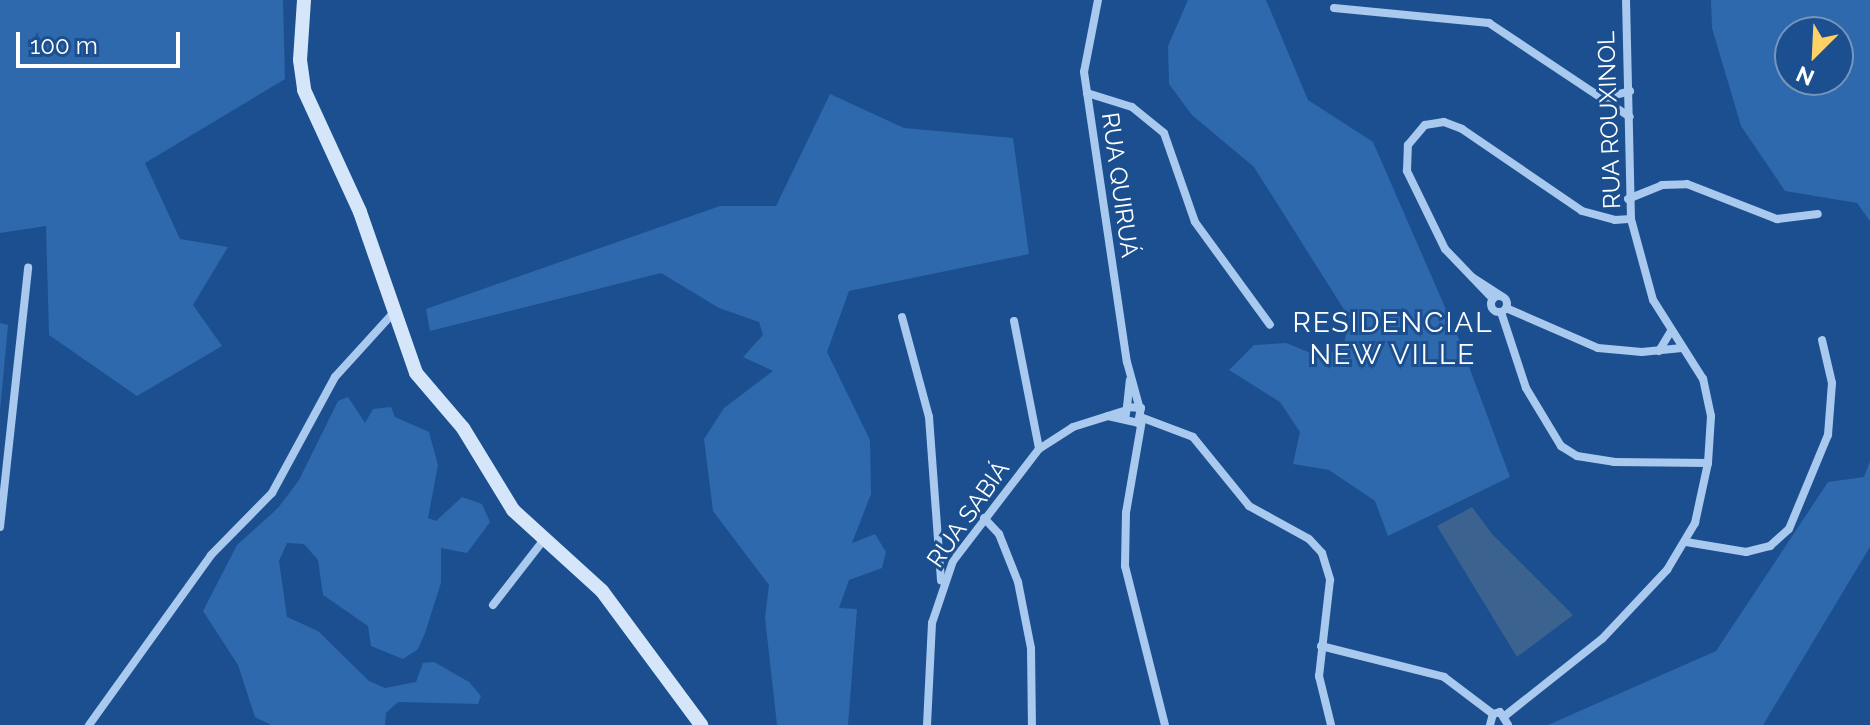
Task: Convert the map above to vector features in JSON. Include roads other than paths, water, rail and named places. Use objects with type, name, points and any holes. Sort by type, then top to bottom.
[{"type":"main road","points":[[304,0],[300,60],[304,90],[360,212],[416,373],[463,428],[507,503],[602,591],[701,725]]},
{"type":"street","name":"RUA QUIRUÁ","points":[[1098,0],[1086,47],[1087,93],[1130,375],[1142,414],[1126,513],[1125,566],[1155,698]]},
{"type":"street","name":"RUA ROUXINOL","points":[[1507,720],[1622,620],[1686,542],[1708,463],[1711,416],[1705,389],[1653,300],[1631,219],[1628,199],[1630,91],[1626,0]]},
{"type":"street","points":[[1334,8],[1489,23],[1630,117]]},
{"type":"street","points":[[1604,98],[1630,91]]},
{"type":"street","points":[[1087,93],[1132,107],[1164,133],[1195,222],[1270,325]]},
{"type":"street","points":[[1631,219],[1615,220],[1582,211],[1451,124],[1432,123],[1414,134],[1406,156],[1407,171],[1445,249],[1468,275],[1501,303],[1598,348],[1659,351],[1682,348]]},
{"type":"street","points":[[1628,199],[1662,185],[1687,184],[1777,219],[1818,214]]},
{"type":"street","points":[[0,527],[28,268]]},
{"type":"street","points":[[1501,303],[1526,388],[1561,446],[1577,456],[1614,462],[1708,463]]},
{"type":"street","points":[[89,725],[211,555],[272,493],[335,377],[395,311]]},
{"type":"street","points":[[902,317],[929,417],[942,586]]},
{"type":"street","points":[[1014,321],[1039,449]]},
{"type":"street","points":[[1659,351],[1671,331]]},
{"type":"street","points":[[1686,542],[1746,552],[1770,546],[1789,529],[1828,435],[1832,383],[1822,340]]},
{"type":"street","name":"RUA QUIRUÁ","points":[[1130,375],[1126,415],[1138,446]]},
{"type":"street","points":[[1126,415],[1142,414],[1203,446],[1249,506],[1309,539],[1322,553],[1330,580],[1321,646],[1320,688],[1331,725]]},
{"type":"street","points":[[1126,415],[1142,414]]},
{"type":"street","name":"RUA SABIÁ","points":[[927,725],[930,642],[942,586],[984,518],[1039,449],[1053,438],[1103,415],[1126,415]]},
{"type":"street","points":[[1035,421],[1053,438]]},
{"type":"street","points":[[984,518],[999,534],[1018,582],[1031,648],[1032,725]]},
{"type":"street","points":[[493,605],[546,537]]},
{"type":"street","points":[[1321,646],[1444,677],[1493,714],[1507,720]]},
{"type":"street","points":[[1155,698],[1156,725]]},
{"type":"street","points":[[1155,698],[1165,725]]},
{"type":"street","points":[[1490,725],[1493,714]]},
{"type":"district","name":"RESIDENCIAL NEW VILLE","points":[[1393,339]]}]
